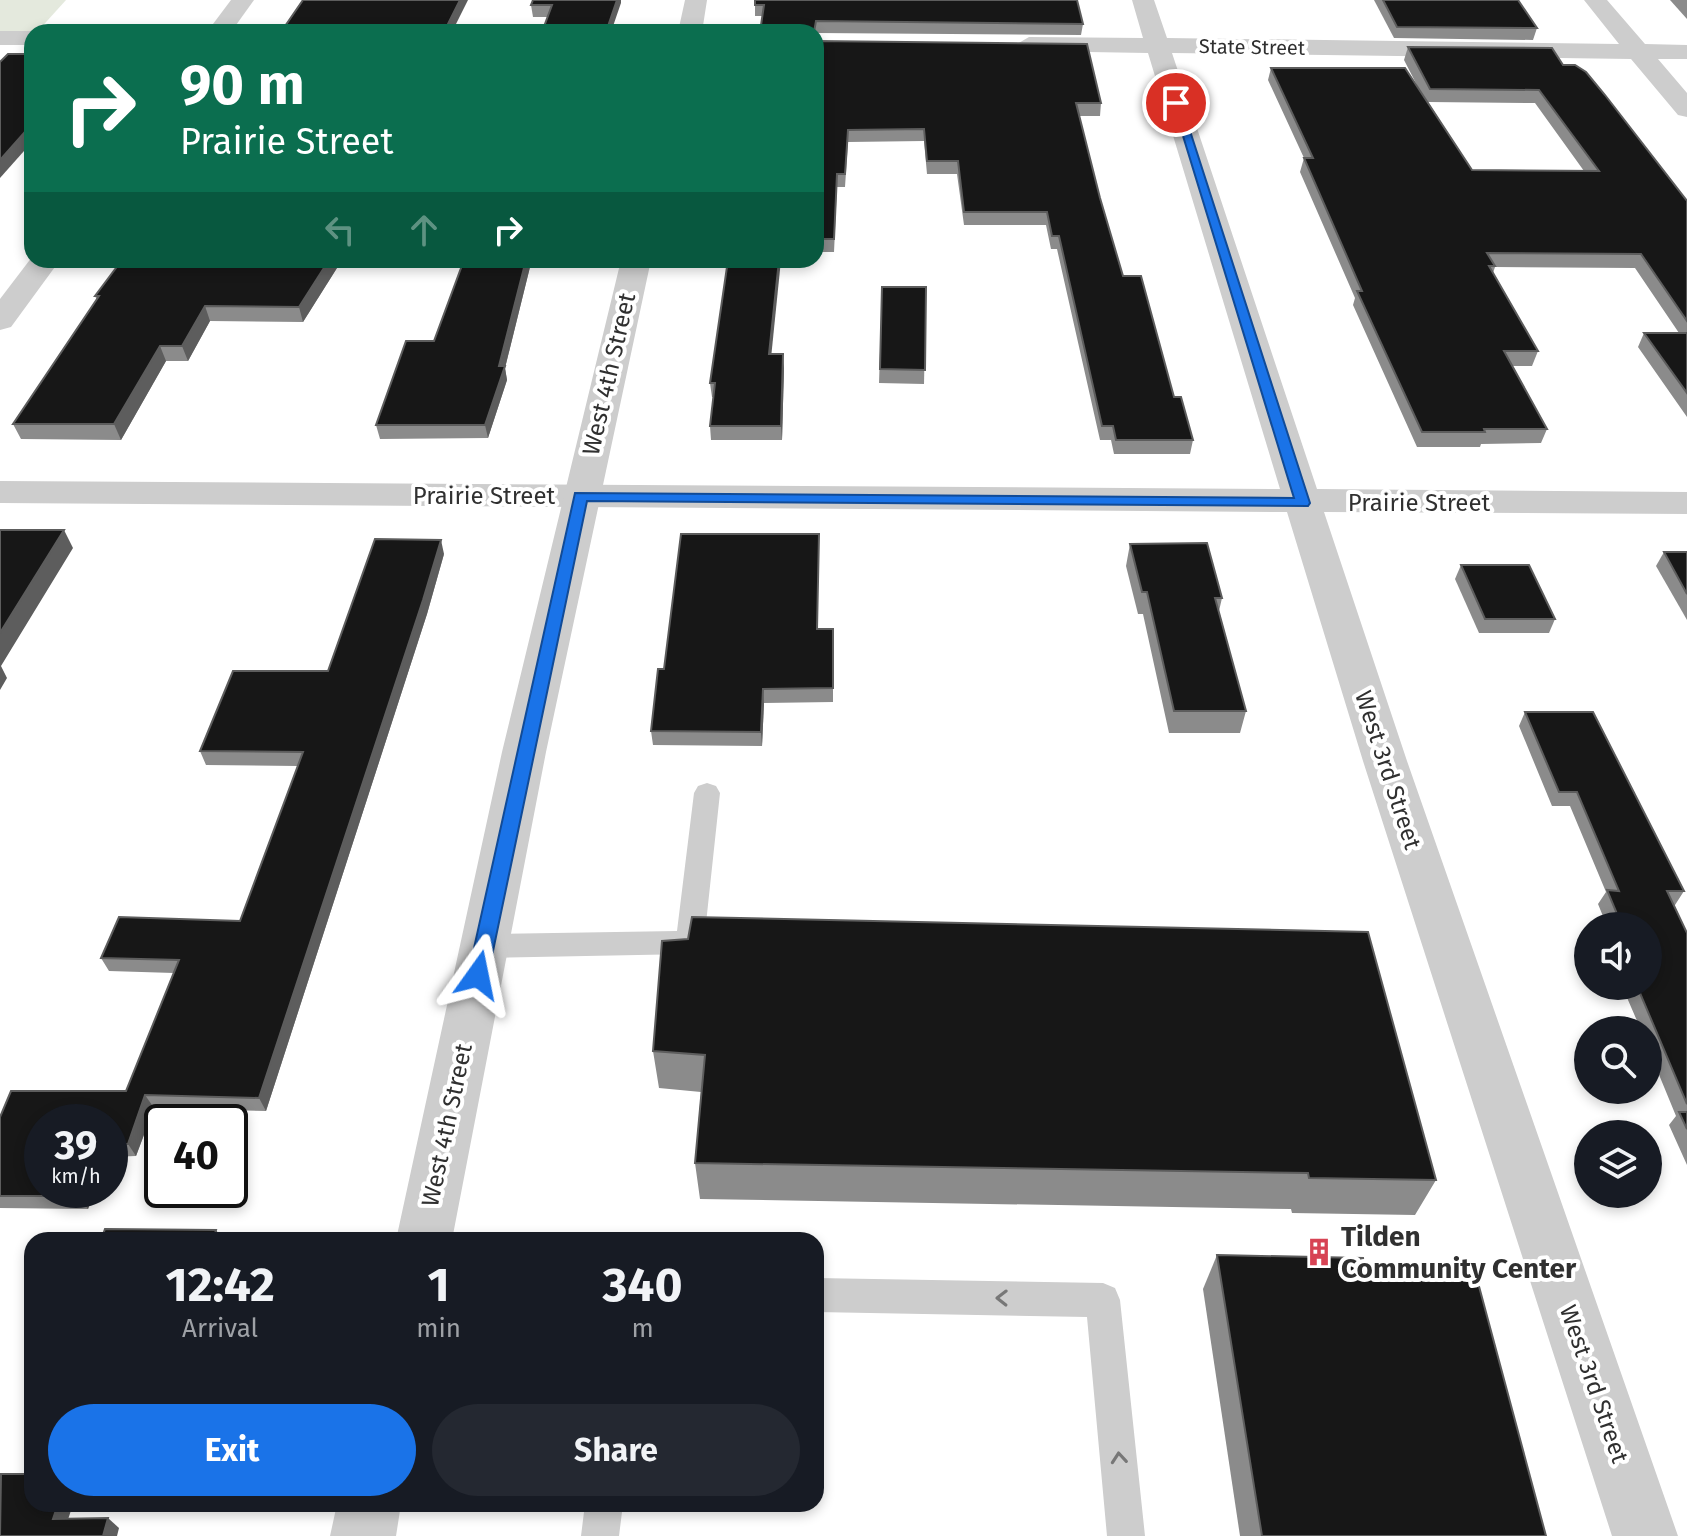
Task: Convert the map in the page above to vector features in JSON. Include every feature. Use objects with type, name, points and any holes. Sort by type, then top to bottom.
[{"type":"street","points":[[225,24],[243,0]]},
{"type":"street","points":[[692,24],[696,0]]},
{"type":"street","name":"West 3rd Street","points":[[1143,0],[1385,761],[1645,1536]]},
{"type":"street","points":[[1595,0],[1687,109]]},
{"type":"street","points":[[0,38],[24,38]]},
{"type":"street","name":"State Street","points":[[1002,44],[1687,52]]},
{"type":"street","points":[[0,320],[39,268]]},
{"type":"street","name":"West 4th Street","points":[[426,1232],[581,496],[634,268]]},
{"type":"street","name":"Prairie Street","points":[[0,492],[1303,503],[1687,503]]},
{"type":"street","points":[[363,1536],[368,1512]]},
{"type":"lane","points":[[484,946],[690,942],[707,793]]},
{"type":"lane","points":[[824,1295],[1103,1300],[1126,1536]]},
{"type":"lane","points":[[600,1536],[603,1512]]},
{"type":"shaded area","points":[[0,0],[66,0],[44,24],[24,24],[24,34],[0,39]]},
{"type":"building","points":[[303,0],[460,0],[448,24],[286,24]]},
{"type":"building","points":[[533,0],[617,0],[609,24],[545,24],[552,5],[531,5]]},
{"type":"building","points":[[755,0],[1077,0],[1083,24],[816,21],[815,24],[761,24],[764,5],[755,5]]},
{"type":"building","points":[[1383,0],[1518,0],[1537,28],[1397,27]]},
{"type":"building","points":[[824,41],[1087,44],[1101,103],[1076,103],[1100,198],[1123,276],[1141,276],[1174,397],[1181,397],[1193,440],[1116,440],[1113,426],[1102,426],[1059,236],[1052,236],[1047,212],[964,212],[958,161],[927,161],[924,129],[848,130],[845,174],[837,174],[834,239],[824,239]]},
{"type":"building","points":[[1408,47],[1552,48],[1563,65],[1575,65],[1586,72],[1687,201],[1687,321],[1641,254],[1487,253],[1495,266],[1489,266],[1538,351],[1504,351],[1547,429],[1422,432],[1357,291],[1362,291],[1304,158],[1313,158],[1271,68],[1405,68],[1472,170],[1599,171],[1539,90],[1430,89]]},
{"type":"building","points":[[8,54],[24,54],[24,133],[0,160],[0,62]]},
{"type":"building","points":[[116,268],[324,268],[299,307],[205,306],[182,346],[160,346],[114,424],[13,424],[99,296],[95,296]]},
{"type":"building","points":[[461,268],[524,268],[499,366],[505,366],[485,425],[376,425],[406,341],[434,341]]},
{"type":"building","points":[[727,268],[778,268],[769,354],[783,354],[781,426],[710,426],[715,383],[710,383]]},
{"type":"building","points":[[882,287],[926,287],[925,370],[880,369]]},
{"type":"building","points":[[1644,333],[1687,333],[1687,393]]},
{"type":"building","points":[[0,530],[64,530],[0,633]]},
{"type":"building","points":[[681,534],[819,534],[817,629],[833,629],[833,688],[763,689],[761,732],[651,731],[658,669],[664,669]]},
{"type":"building","points":[[375,539],[441,540],[259,1098],[145,1095],[128,1144],[128,1104],[24,1104],[24,1196],[0,1196],[0,1117],[11,1091],[126,1091],[179,960],[101,958],[119,917],[240,921],[303,752],[200,751],[233,671],[328,671]]},
{"type":"building","points":[[1207,543],[1222,598],[1215,598],[1246,711],[1174,711],[1147,592],[1142,592],[1130,544]]},
{"type":"building","points":[[1664,552],[1687,552],[1687,594]]},
{"type":"building","points":[[1461,565],[1529,565],[1555,619],[1485,619]]},
{"type":"building","points":[[1525,712],[1593,712],[1684,891],[1667,891],[1687,933],[1687,1104],[1662,1045],[1662,1016],[1650,1016],[1643,1000],[1662,1000],[1662,912],[1616,912],[1607,890],[1619,891],[1577,792],[1559,792]]},
{"type":"building","name":"Tilden Community Center","points":[[692,917],[1368,932],[1436,1180],[1309,1178],[1308,1173],[695,1163],[705,1055],[653,1051],[662,941],[688,939]]},
{"type":"building","points":[[1679,1112],[1687,1112],[1687,1129]]},
{"type":"building","points":[[105,1229],[216,1230],[215,1232],[104,1232]]},
{"type":"building","points":[[1217,1255],[1363,1258],[1364,1266],[1473,1264],[1546,1536],[1262,1536]]},
{"type":"building","points":[[1,1474],[24,1474],[24,1512],[55,1512],[53,1519],[108,1518],[103,1536],[0,1536]]},
{"type":"place","name":"Tilden Community Center","points":[[1319,1252]]},
{"type":"route","points":[[478,975],[581,496],[1303,503],[1176,103]]}]
